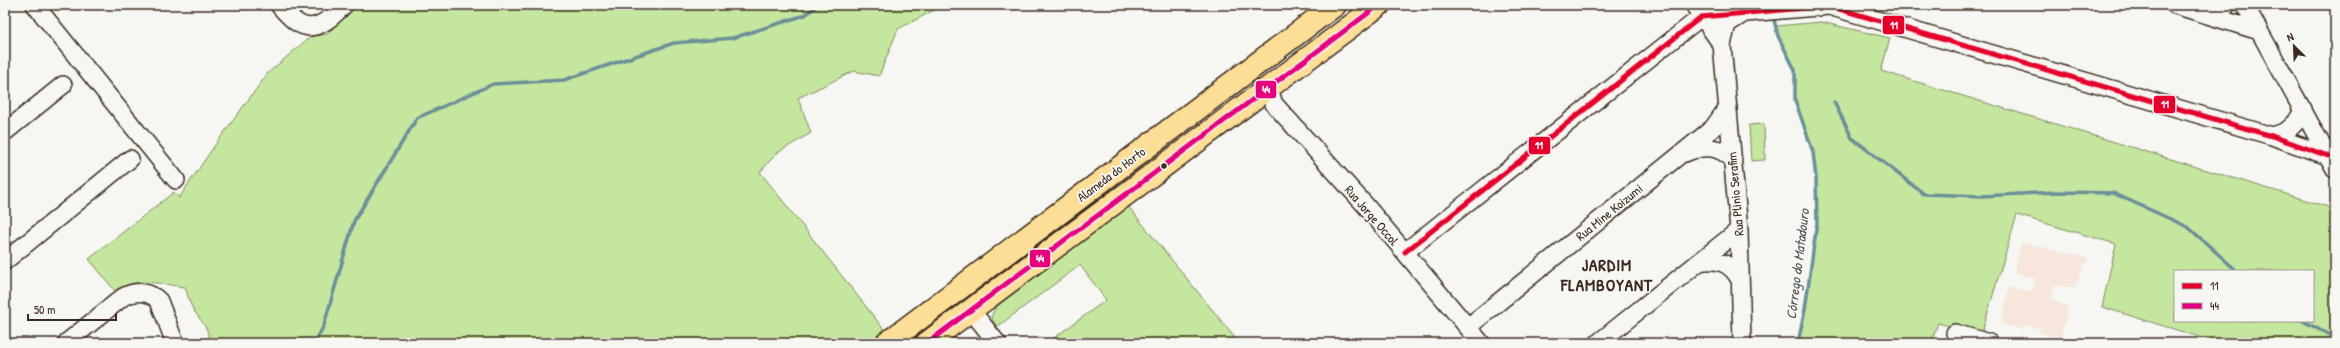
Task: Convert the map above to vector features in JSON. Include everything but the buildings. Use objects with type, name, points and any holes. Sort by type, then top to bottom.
[{"type":"main road","name":"Alameda do Horto","points":[[888,343],[1000,260],[1335,5]]},
{"type":"main road","name":"Alameda do Horto","points":[[927,343],[1379,5]]},
{"type":"main road","points":[[971,310],[966,303],[966,294],[970,287],[1000,260]]},
{"type":"street","points":[[35,5],[176,180]]},
{"type":"street","points":[[280,5],[292,21],[302,26],[311,26],[330,20],[344,5]]},
{"type":"street","points":[[2175,5],[2259,31]]},
{"type":"street","points":[[2214,17],[2227,5]]},
{"type":"street","points":[[2245,5],[2331,162]]},
{"type":"street","points":[[1405,252],[1698,11],[1750,12],[1829,6],[2272,136],[2331,162]]},
{"type":"street","points":[[1698,11],[1722,45]]},
{"type":"street","name":"Rua Plinio Serafim","points":[[1742,343],[1739,230],[1722,45],[1727,24],[1750,12]]},
{"type":"street","name":"Rua Jorge Occol","points":[[1272,84],[1270,92],[1274,104],[1405,252],[1481,343]]},
{"type":"street","points":[[5,132],[63,85]]},
{"type":"street","name":"Rua Mine Koizumi","points":[[1468,327],[1713,128],[1728,107]]},
{"type":"street","points":[[2272,136],[2285,133],[2294,126],[2303,109]]},
{"type":"street","name":"Rua Mine Koizumi","points":[[1676,158],[1695,149],[1713,148],[1724,151],[1733,160]]},
{"type":"street","points":[[5,261],[130,159]]},
{"type":"street","points":[[1598,343],[1739,230]]},
{"type":"street","points":[[1699,262],[1710,260],[1720,261],[1733,268],[1740,280]]},
{"type":"street","points":[[66,343],[123,297],[132,293],[142,292],[155,297],[159,301],[175,343]]},
{"type":"street","points":[[971,310],[997,343]]},
{"type":"street","points":[[1955,333],[1989,343]]},
{"type":"shaded area","points":[[2022,242],[2088,258],[2075,287],[2054,286],[2051,299],[2068,307],[2061,337],[2040,333],[2040,329],[2028,325],[2023,329],[2001,324],[2009,287],[2032,292],[2036,279],[2014,272]]},
{"type":"green space","points":[[357,5],[944,5],[898,29],[879,76],[854,71],[798,98],[811,133],[777,153],[760,172],[886,332],[872,343],[209,343],[206,328],[192,307],[185,287],[140,282],[123,287],[116,292],[89,259],[174,192],[179,198],[215,145],[268,73],[310,37],[327,34]]},
{"type":"green space","points":[[1821,22],[1890,38],[1881,71],[2335,209],[2335,343],[2219,343],[2102,307],[2116,244],[2017,215],[1981,335],[1938,323],[1931,343],[1798,343],[1805,309],[1817,223],[1816,178],[1813,152],[1795,100],[1795,70],[1778,36],[1777,26]]},
{"type":"green space","points":[[1764,124],[1765,160],[1751,161],[1749,125]]},
{"type":"green space","points":[[1128,206],[1236,339],[1230,343],[1047,343],[1106,300],[1080,265],[997,327],[991,317],[995,308]]},
{"type":"waterway","points":[[315,343],[324,325],[354,221],[417,118],[493,84],[564,80],[674,43],[733,38],[805,15],[818,5]]},
{"type":"waterway","name":"Córrego do Matadouro","points":[[1773,16],[1778,36],[1795,70],[1795,100],[1813,152],[1816,178],[1817,223],[1805,309],[1798,343]]},
{"type":"waterway","points":[[1834,102],[1852,138],[1924,194],[1982,196],[2056,192],[2113,193],[2188,227],[2236,270]]},
{"type":"waterway","points":[[2305,322],[2335,338]]},
{"type":"transit line","name":"44","points":[[927,343],[1379,5]]},
{"type":"transit line","name":"11","points":[[1405,252],[1701,17],[1829,6],[2272,136],[2328,156]]},
{"type":"district","name":"JARDIM FLAMBOYANT","points":[[1607,274]]}]
